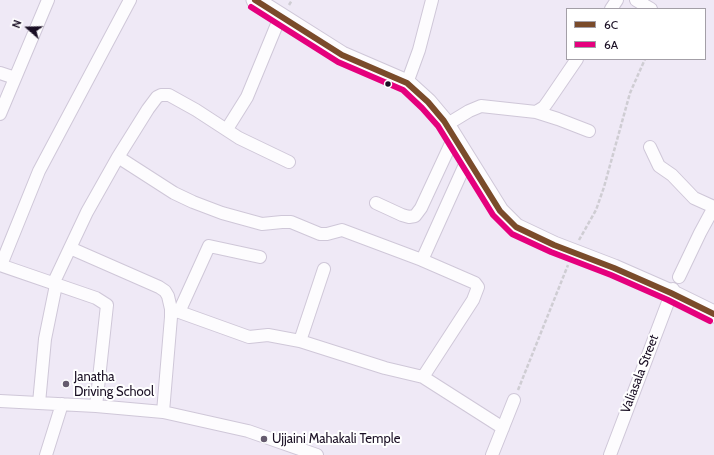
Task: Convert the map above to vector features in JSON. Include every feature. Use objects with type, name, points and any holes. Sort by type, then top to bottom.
[{"type":"street","points":[[0,114],[48,0]]},
{"type":"street","points":[[96,406],[107,305],[96,298],[1,265],[39,171],[130,0]]},
{"type":"street","points":[[255,0],[342,55],[407,83],[428,102],[450,131],[500,211],[516,227],[554,245],[672,291],[714,314]]},
{"type":"street","points":[[407,83],[419,50],[432,0]]},
{"type":"street","points":[[636,0],[649,8]]},
{"type":"street","points":[[226,129],[247,98],[280,17]]},
{"type":"street","points":[[536,112],[549,100],[576,60]]},
{"type":"street","points":[[0,73],[15,78]]},
{"type":"street","points":[[39,403],[45,339],[55,285],[87,212],[118,157],[148,109],[157,98],[165,94],[196,110],[238,138],[290,162]]},
{"type":"street","points":[[376,203],[402,215],[409,217],[414,216],[420,208],[450,131],[469,111],[481,106],[536,112],[589,131]]},
{"type":"street","points":[[650,147],[659,166],[672,175],[694,198],[714,207],[679,277]]},
{"type":"street","points":[[118,157],[174,193],[222,213],[262,224],[291,222],[320,234],[327,234],[342,230],[422,260],[475,283],[478,288],[468,308],[423,377]]},
{"type":"street","points":[[422,260],[468,158]]},
{"type":"street","points":[[163,412],[175,310],[199,270],[209,246],[260,257]]},
{"type":"street","points":[[70,248],[159,287],[165,291],[175,310],[249,337],[268,335],[300,341],[385,368],[423,377],[503,428]]},
{"type":"street","points":[[300,341],[324,269]]},
{"type":"street","name":"Valiasala Street","points":[[610,455],[672,291]]},
{"type":"street","points":[[492,455],[514,400]]},
{"type":"street","points":[[0,401],[96,406],[163,412],[248,431],[317,455]]},
{"type":"street","points":[[46,455],[62,404]]},
{"type":"path","points":[[514,400],[577,254],[586,226],[596,210],[604,187],[630,93],[646,60]]},
{"type":"transit line","name":"6C","points":[[255,0],[342,55],[407,83],[428,102],[444,121],[500,211],[516,227],[554,245],[614,268],[671,293],[714,314]]},
{"type":"transit line","name":"6A","points":[[251,7],[338,62],[403,90],[438,126],[493,215],[512,234],[551,252],[611,275],[668,300],[710,321]]},
{"type":"place","name":"Janatha Driving School","points":[[66,384]]},
{"type":"place","name":"Ujjaini Mahakali Temple","points":[[264,439]]}]
